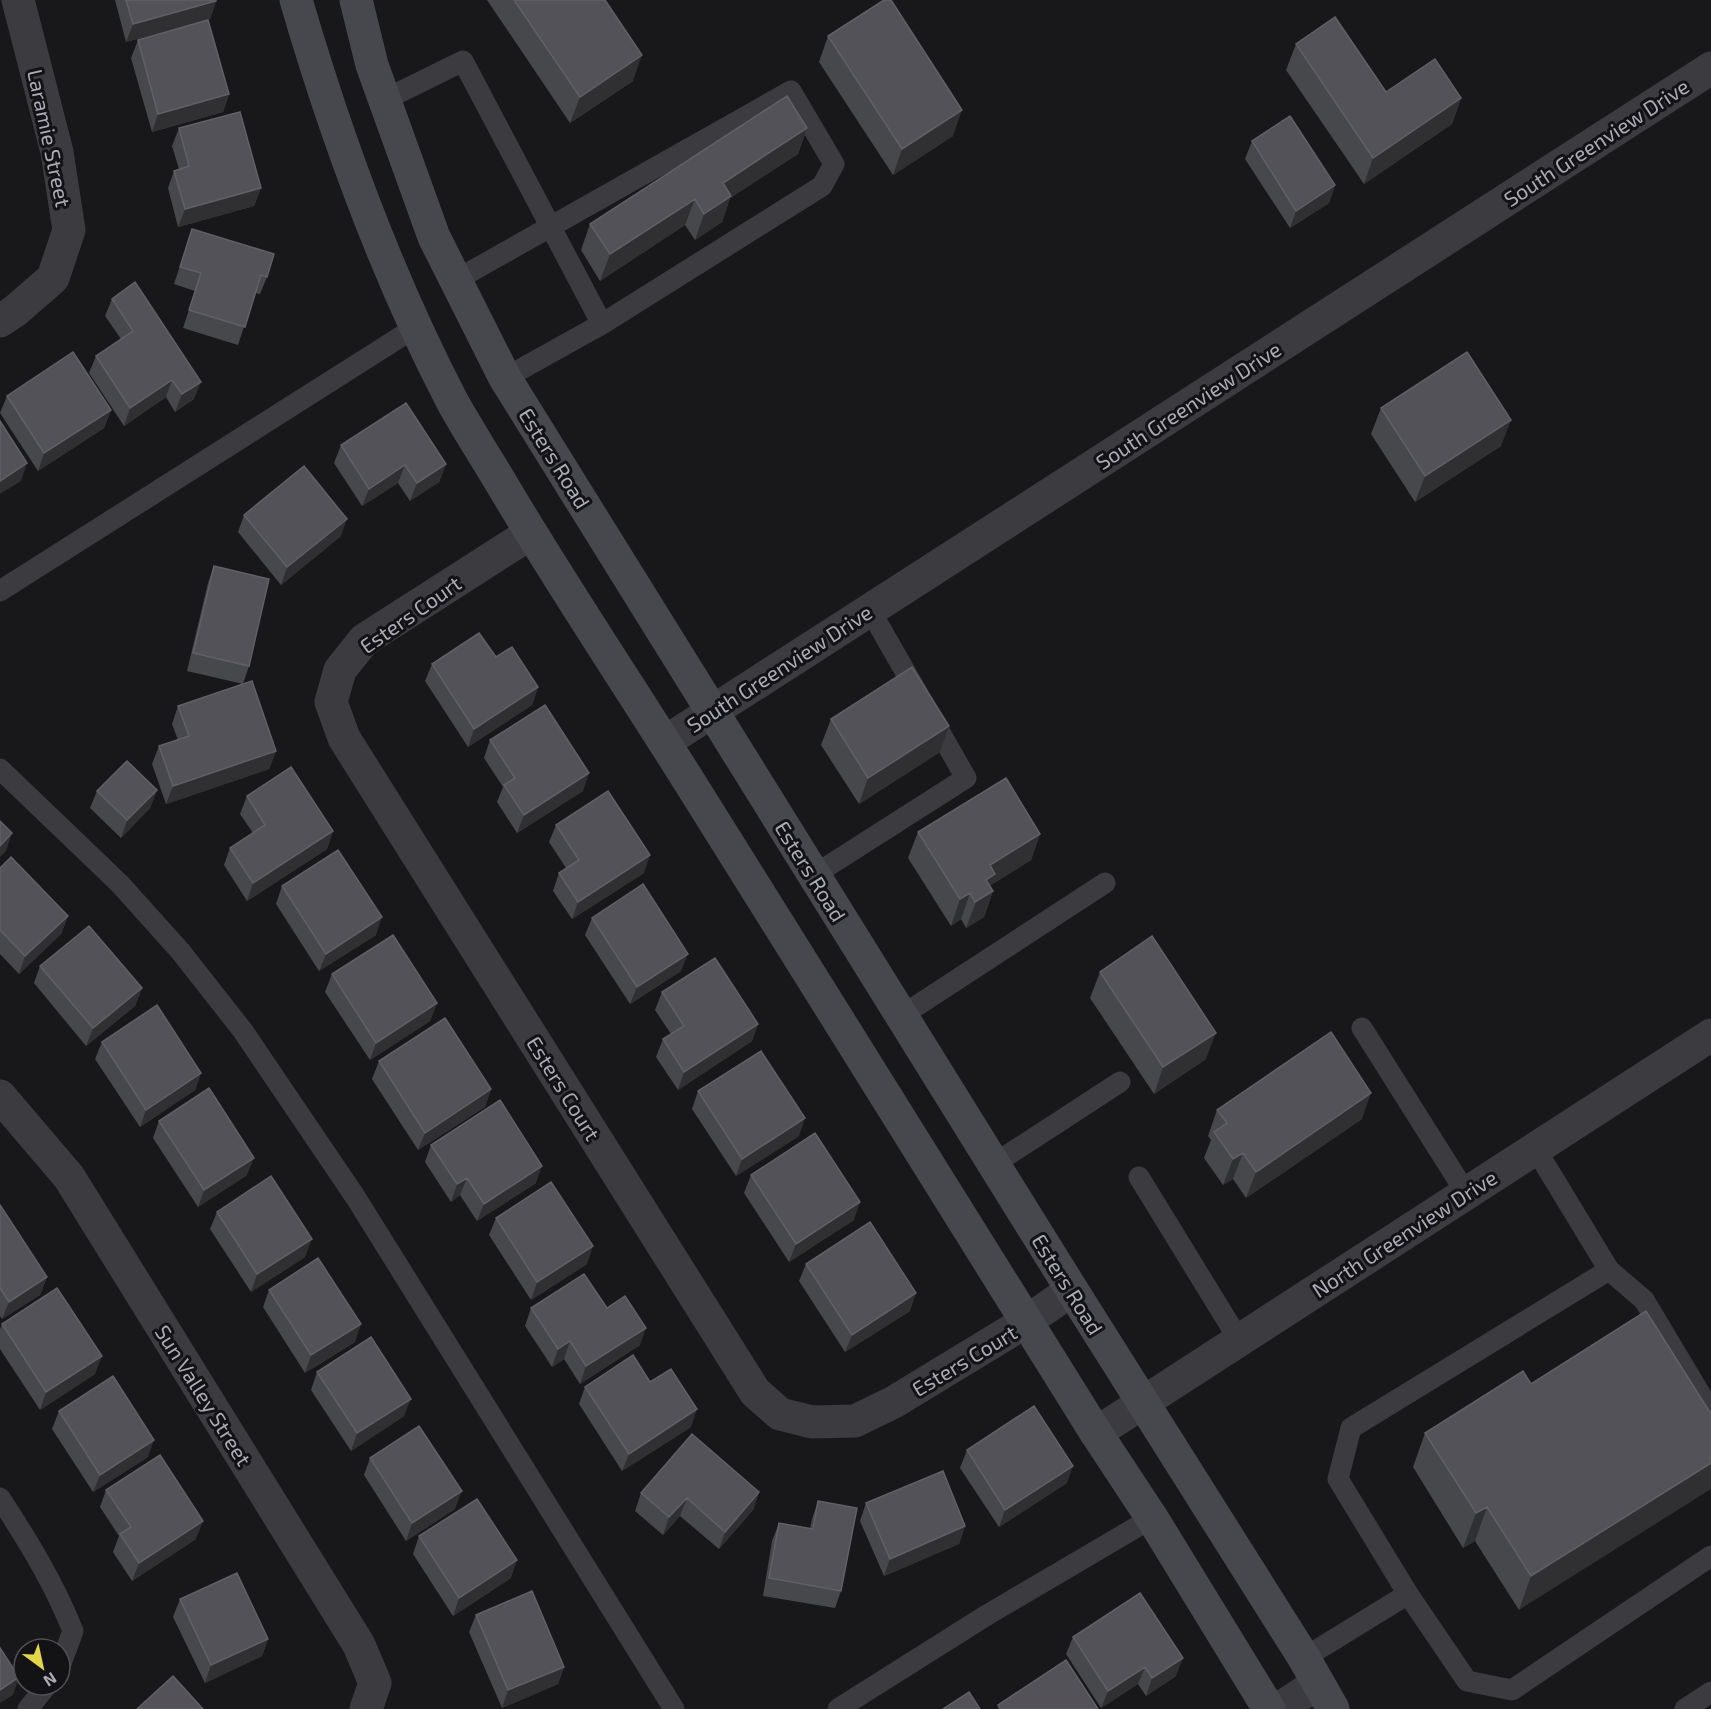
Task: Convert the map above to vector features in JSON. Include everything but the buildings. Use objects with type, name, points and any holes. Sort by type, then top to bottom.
[{"type":"main road","points":[[296,0],[348,160],[416,327],[454,404],[531,532],[665,742],[1096,1433],[1152,1518],[1269,1709]]},
{"type":"main road","name":"Esters Road","points":[[356,0],[372,65],[434,237],[505,378],[1318,1683]]},
{"type":"street","name":"Laramie Street","points":[[0,321],[53,278],[69,230],[57,152],[18,0]]},
{"type":"street","name":"South Greenview Drive","points":[[665,742],[1711,68]]},
{"type":"street","name":"Esters Court","points":[[531,532],[364,640],[340,670],[331,702],[344,738],[755,1392],[780,1414],[812,1422],[855,1421],[894,1402],[1027,1321],[1072,1290]]},
{"type":"street","name":"North Greenview Drive","points":[[1096,1433],[1711,1035]]},
{"type":"street","name":"Sun Valley Street","points":[[0,1096],[69,1178],[359,1645],[375,1683],[366,1709]]},
{"type":"street","points":[[1279,1709],[1318,1683]]},
{"type":"lane","points":[[384,100],[463,61],[602,324]]},
{"type":"lane","points":[[456,280],[791,91],[834,164],[822,186],[602,324],[505,378]]},
{"type":"lane","points":[[0,591],[416,327]]},
{"type":"lane","points":[[814,875],[966,778],[870,610]]},
{"type":"lane","points":[[0,769],[120,884],[181,952],[243,1031],[356,1198],[674,1709]]},
{"type":"lane","points":[[901,1016],[1105,883]]},
{"type":"lane","points":[[1362,1028],[1466,1193]]},
{"type":"lane","points":[[994,1164],[1120,1082]]},
{"type":"lane","points":[[1535,1148],[1609,1270],[1644,1300],[1711,1412]]},
{"type":"lane","points":[[1140,1176],[1239,1340]]},
{"type":"lane","points":[[1609,1270],[1351,1428],[1338,1479],[1408,1594],[1467,1681],[1512,1690],[1711,1556]]},
{"type":"lane","points":[[0,1498],[29,1543],[62,1603],[72,1631],[70,1637]]},
{"type":"lane","points":[[838,1709],[987,1615],[1152,1518]]},
{"type":"lane","points":[[1318,1683],[1408,1594]]},
{"type":"lane","points":[[1685,1709],[1711,1692]]},
{"type":"lane","points":[[28,1709],[38,1697]]}]
